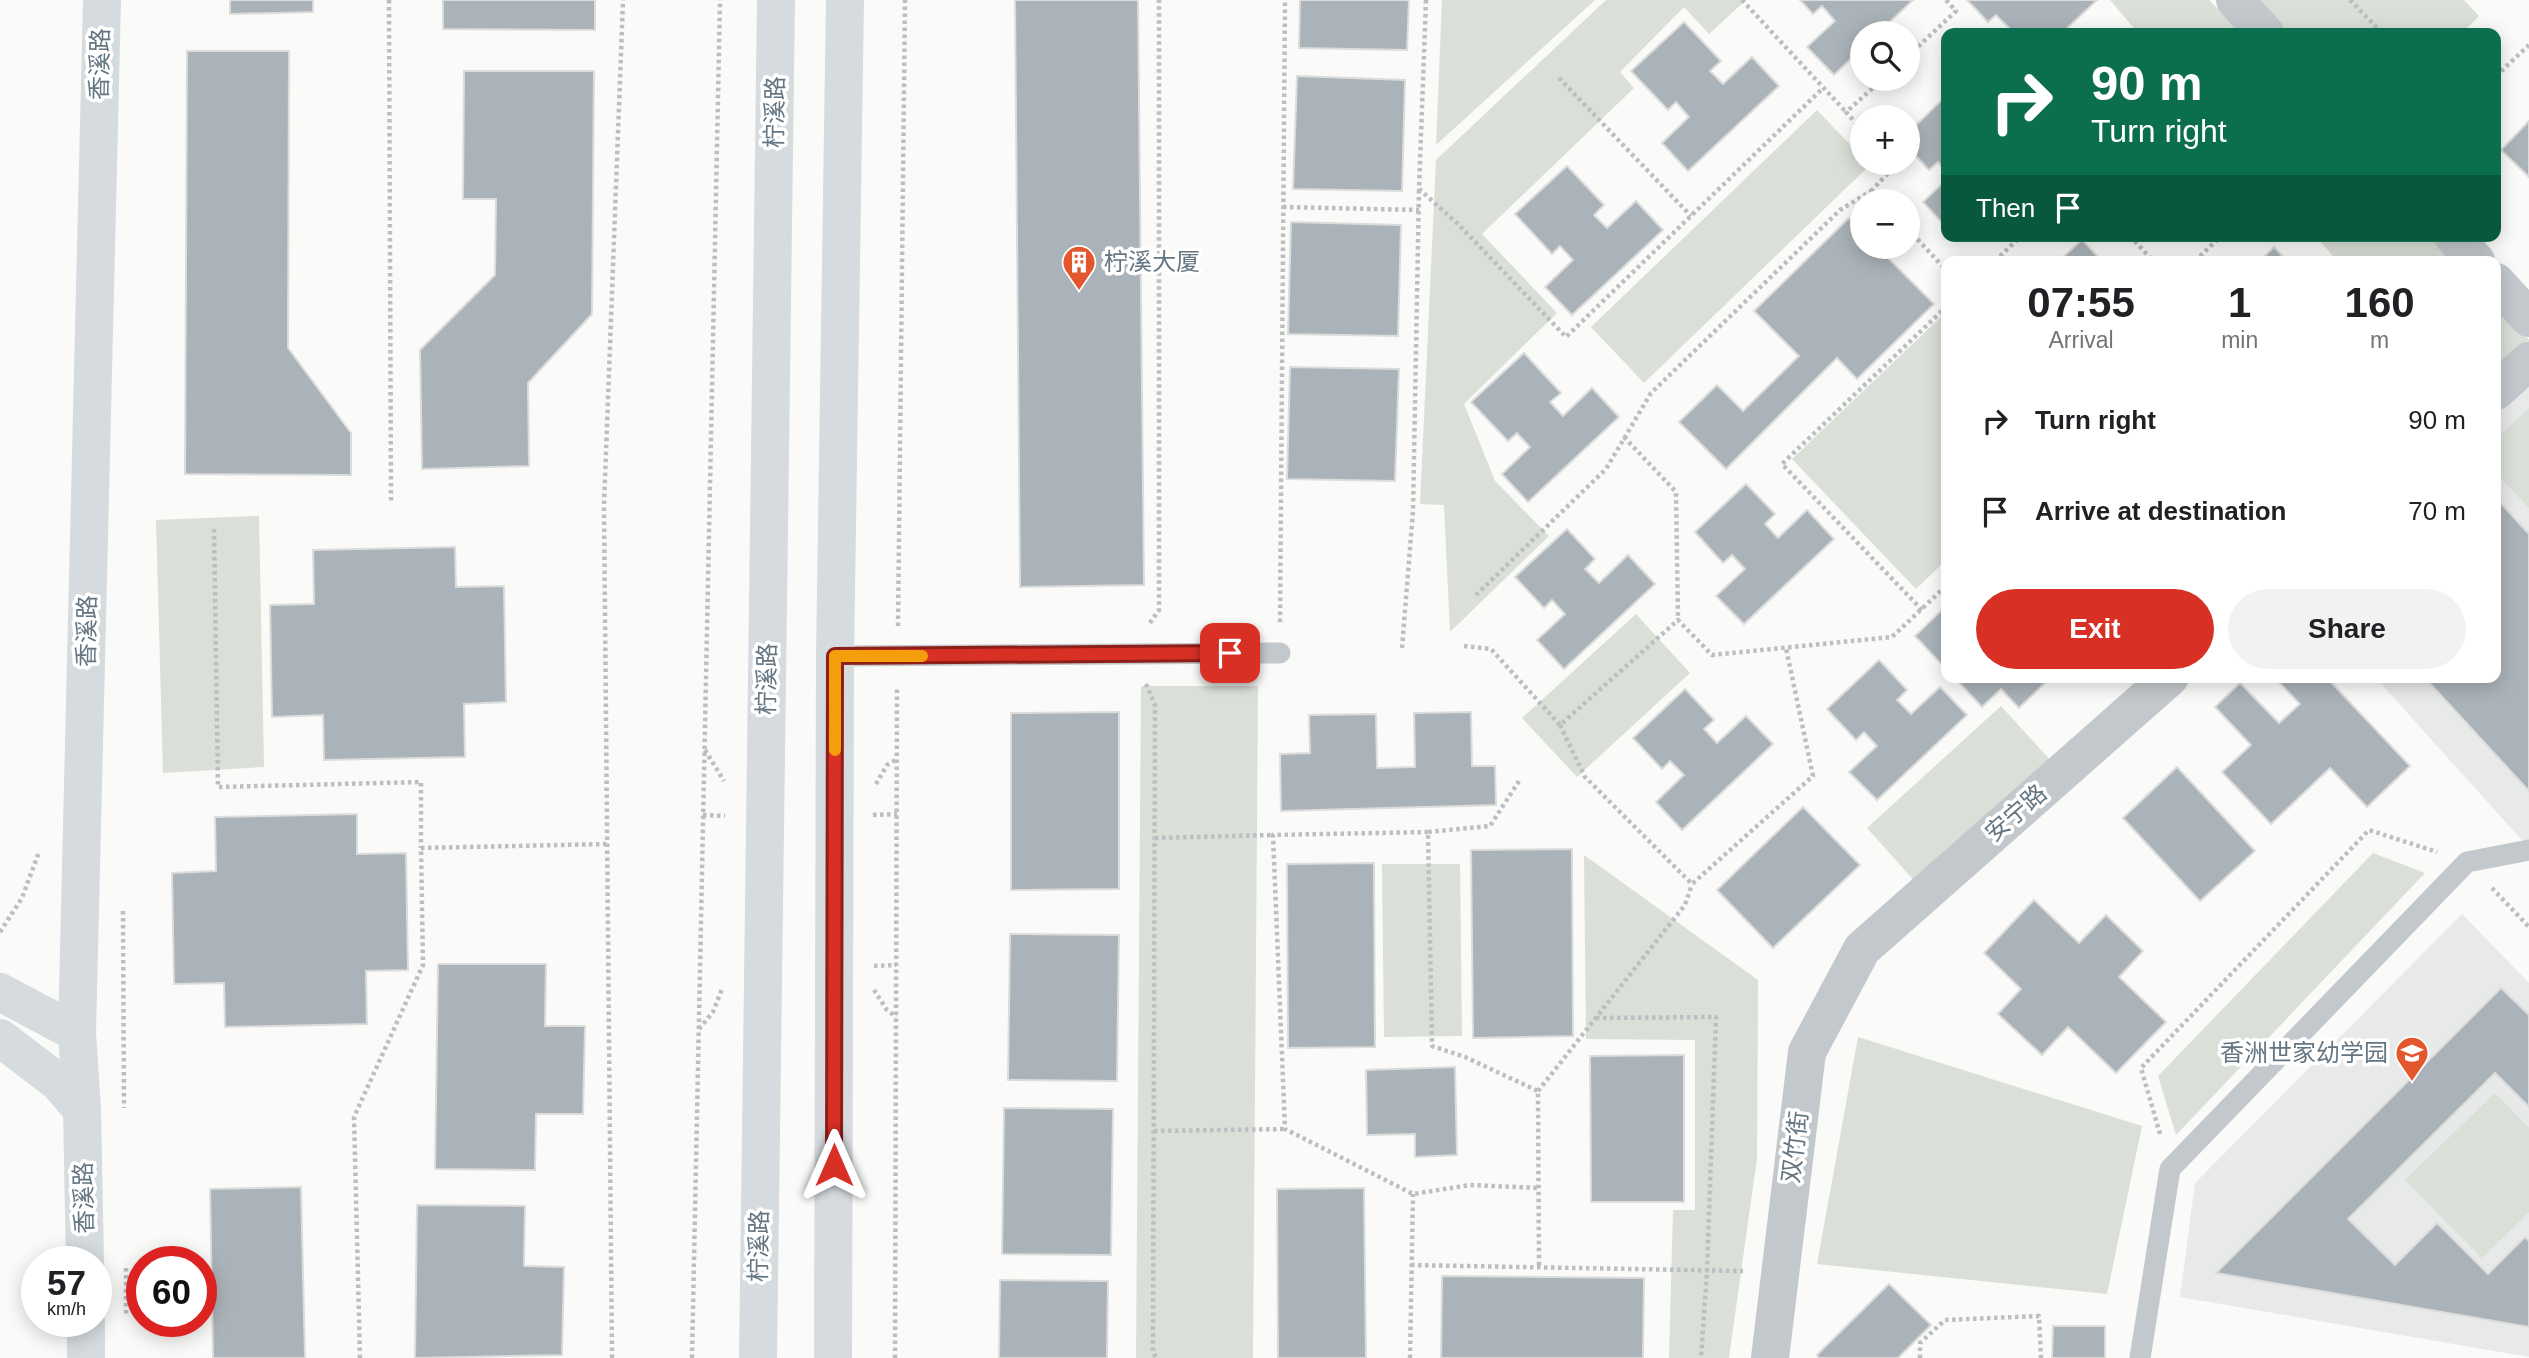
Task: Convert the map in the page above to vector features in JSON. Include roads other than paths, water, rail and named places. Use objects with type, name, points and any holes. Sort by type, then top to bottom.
[{"type":"main road","name":"香溪路","points":[[85,1246],[82,1110],[77,1033],[102,0]]},
{"type":"main road","name":"柠溪路","points":[[758,1358],[776,0]]},
{"type":"main road","points":[[833,1358],[835,656],[845,0]]},
{"type":"main road","points":[[0,992],[77,1033]]},
{"type":"main road","points":[[0,1038],[58,1082],[82,1110]]},
{"type":"main road","points":[[86,1337],[86,1358]]},
{"type":"street","points":[[2235,0],[2261,28]]},
{"type":"street","points":[[2459,242],[2471,256]]},
{"type":"street","points":[[2501,287],[2529,318]]},
{"type":"street","points":[[2501,386],[2529,361]]},
{"type":"street","name":"安宁路","points":[[1862,949],[2164,683]]},
{"type":"street","name":"双竹街","points":[[1770,1358],[1807,1052],[1862,949]]},
{"type":"lane","points":[[835,656],[1280,653]]},
{"type":"lane","points":[[2140,1358],[2170,1169],[2467,862],[2529,850]]},
{"type":"place","name":"柠溪大厦","points":[[1079,292]]},
{"type":"place","name":"香洲世家幼学园","points":[[2412,1083]]}]
